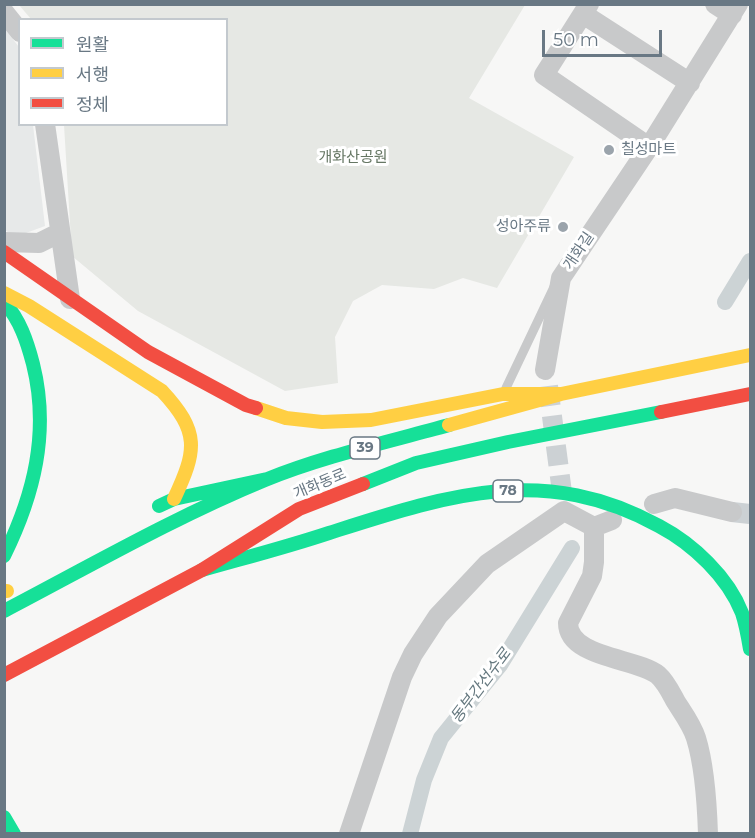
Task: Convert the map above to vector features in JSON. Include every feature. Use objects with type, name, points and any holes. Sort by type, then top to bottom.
[{"type":"main road","points":[[4,254],[158,357],[246,405],[286,417],[322,422],[371,420],[503,394],[561,394]]},
{"type":"main road","points":[[4,293],[29,306],[162,391],[178,406],[189,424],[192,446],[184,478],[174,499]]},
{"type":"main road","points":[[4,302],[11,309],[26,337],[37,373],[43,413],[39,457],[31,492],[18,531],[4,556]]},
{"type":"main road","name":"개화동로","points":[[4,611],[192,512],[267,479],[341,455],[561,394],[750,355]]},
{"type":"main road","name":"개화동로","points":[[4,675],[202,570],[299,509],[416,463],[508,442],[750,394]]},
{"type":"main road","points":[[154,509],[174,499],[267,479]]},
{"type":"main road","name":"78","points":[[202,570],[442,499],[506,491],[559,490],[621,506],[651,520],[684,541],[716,571],[741,609],[750,649]]},
{"type":"main road","points":[[4,817],[14,834]]},
{"type":"street","name":"개화길","points":[[545,370],[561,279],[690,83],[728,8]]},
{"type":"street","points":[[649,147],[544,75],[586,9],[690,83]]},
{"type":"street","points":[[4,12],[18,30]]},
{"type":"street","points":[[45,126],[70,299]]},
{"type":"street","points":[[4,242],[39,243],[59,233]]},
{"type":"street","points":[[654,504],[675,498],[732,512]]},
{"type":"street","points":[[349,834],[402,677],[413,654],[438,616],[487,564],[564,511],[603,524],[592,576],[568,623],[568,630],[572,637],[589,650],[649,669],[668,687],[696,736],[702,766],[708,834]]},
{"type":"lane","points":[[503,394],[550,291],[561,279]]},
{"type":"shaded area","points":[[4,28],[18,46],[18,126],[33,126],[45,226],[15,237],[5,230]]},
{"type":"green space","name":"개화산공원","points":[[19,5],[525,5],[469,98],[574,157],[497,288],[463,278],[434,289],[382,285],[353,301],[335,337],[338,383],[285,391],[138,311],[72,256],[64,126],[228,126],[228,18],[30,18]]},
{"type":"waterway","name":"동부간선수로","points":[[725,302],[750,261]]},
{"type":"waterway","name":"동부간선수로","points":[[410,834],[424,780],[441,738],[500,665],[572,548]]},
{"type":"tunnel","points":[[548,386],[563,500]]},
{"type":"tunnel","points":[[732,512],[750,514]]},
{"type":"traffic: fast","points":[[4,302],[19,323],[28,347],[38,389],[40,414],[39,439],[31,486],[24,510],[4,556]]},
{"type":"traffic: fast","points":[[363,484],[416,463],[508,442],[661,412]]},
{"type":"traffic: fast","points":[[4,611],[231,494],[287,471],[449,425]]},
{"type":"traffic: fast","points":[[159,506],[174,499],[267,479]]},
{"type":"traffic: fast","points":[[202,570],[413,507],[454,498],[494,492],[534,490],[575,495],[616,506],[659,526],[697,552],[719,574],[736,600],[742,613],[750,649]]},
{"type":"traffic: fast","points":[[4,817],[14,834]]},
{"type":"traffic: slow","points":[[4,293],[29,306],[162,391],[174,405],[189,430],[191,442],[187,467],[174,499]]},
{"type":"traffic: slow","points":[[449,425],[561,394],[750,355]]},
{"type":"traffic: slow","points":[[256,408],[286,418],[322,422],[371,420],[503,394],[561,394]]},
{"type":"traffic: jam","points":[[4,252],[148,352],[246,405],[256,408]]},
{"type":"traffic: jam","points":[[661,412],[750,394]]},
{"type":"traffic: jam","points":[[4,675],[202,570],[299,509],[363,484]]},
{"type":"place","name":"칠성마트","points":[[609,150]]},
{"type":"place","name":"성아주류","points":[[563,227]]}]
